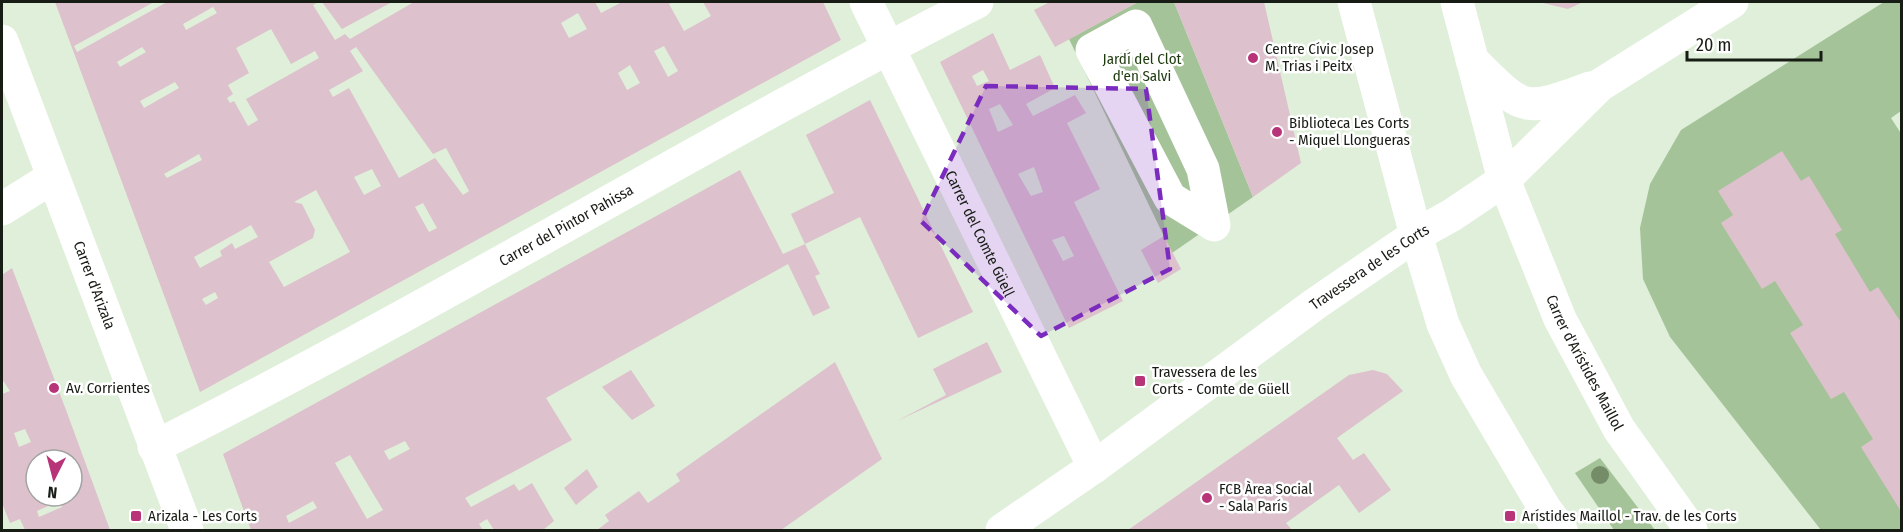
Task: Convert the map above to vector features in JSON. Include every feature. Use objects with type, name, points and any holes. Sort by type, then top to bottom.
[{"type":"street","name":"Carrer del Comte Güell","points":[[866,2],[1094,467]]},
{"type":"street","name":"Carrer del Pintor Pahissa","points":[[154,447],[536,244],[889,46],[977,2]]},
{"type":"street","points":[[1354,2],[1416,235],[1443,324],[1466,375],[1545,509],[1561,531]]},
{"type":"street","name":"Carrer d'Arístides Maillol","points":[[1457,2],[1504,180],[1575,348],[1619,429],[1691,531]]},
{"type":"street","name":"Travessera de les Corts","points":[[1002,531],[1094,467],[1315,304],[1416,235],[1452,215],[1504,180],[1600,85],[1626,66],[1732,2]]},
{"type":"street","points":[[1136,26],[1203,169],[1214,225],[1170,198],[1092,50],[1136,26]]},
{"type":"street","name":"Carrer d'Arizala","points":[[2,41],[187,531]]},
{"type":"street","points":[[1471,58],[1511,98],[1524,104],[1550,103],[1600,85]]},
{"type":"street","points":[[2,208],[53,177]]},
{"type":"highlighted area","points":[[986,86],[1146,89],[1170,269],[1041,336],[921,221]]},
{"type":"green space","name":"Jardí del Clot d'en Salvi","points":[[1138,2],[1174,2],[1253,197],[1172,253],[1069,39]]},
{"type":"green space","points":[[1884,2],[1901,2],[1901,111],[1891,118],[1902,135],[1901,530],[1821,530],[1670,337],[1643,279],[1640,228],[1650,184],[1681,130]]},
{"type":"green space","points":[[1600,458],[1655,530],[1614,530],[1575,473]]},
{"type":"building","points":[[55,2],[154,2],[74,46],[77,52],[167,2],[319,2],[313,5],[335,40],[345,34],[350,39],[414,2],[595,2],[601,13],[622,2],[674,2],[669,4],[684,31],[711,16],[703,2],[823,2],[841,40],[200,392]],"holes":[[[213,7],[217,13],[186,30],[183,24]],[[578,13],[587,29],[569,38],[561,23]],[[271,29],[291,64],[315,51],[319,58],[246,99],[258,120],[248,126],[234,101],[230,103],[227,98],[233,94],[228,85],[249,73],[236,48]],[[664,46],[678,71],[668,77],[654,51]],[[142,47],[146,52],[120,67],[117,62]],[[356,47],[433,154],[446,148],[469,191],[463,195],[435,158],[399,178],[349,88],[333,97],[329,90],[363,71],[350,51]],[[630,65],[640,83],[627,90],[618,73]],[[175,82],[179,88],[144,108],[140,101]],[[199,154],[202,160],[167,178],[164,174]],[[372,169],[381,186],[364,195],[354,177]],[[316,190],[350,252],[284,287],[269,262],[313,238],[315,230],[302,204],[294,202]],[[423,203],[437,228],[429,232],[415,207]],[[251,225],[258,237],[235,249],[232,243],[220,251],[222,256],[200,268],[194,257]],[[215,292],[218,298],[206,305],[202,299]]]},
{"type":"building","points":[[322,2],[392,2],[342,29]]},
{"type":"building","points":[[1050,2],[1138,2],[1055,47],[1034,10]]},
{"type":"building","points":[[1174,2],[1264,2],[1301,163],[1253,197]]},
{"type":"building","points":[[1539,2],[1583,2],[1568,9]]},
{"type":"building","points":[[993,33],[1010,70],[1040,55],[1055,88],[1026,104],[1033,116],[1075,95],[1086,113],[1067,123],[1100,189],[1074,202],[1123,301],[1069,328],[940,62]],"holes":[[[983,70],[989,81],[977,86],[972,76]],[[1000,104],[1013,125],[998,132],[989,109]],[[1034,167],[1043,192],[1031,196],[1018,174]],[[1064,236],[1074,256],[1063,261],[1052,240]]]},
{"type":"building","points":[[870,100],[973,312],[918,338],[860,217],[805,244],[791,214],[834,193],[806,135]]},
{"type":"building","points":[[1782,151],[1801,181],[1809,176],[1842,230],[1835,234],[1870,292],[1878,287],[1902,324],[1902,513],[1861,447],[1873,439],[1844,392],[1831,399],[1790,333],[1803,325],[1775,281],[1762,289],[1721,223],[1733,215],[1718,191]]},
{"type":"building","points":[[740,170],[783,254],[805,244],[820,274],[815,276],[830,308],[813,316],[788,264],[546,398],[572,440],[465,498],[471,507],[514,484],[519,491],[532,483],[554,521],[543,530],[494,530],[487,519],[479,524],[483,530],[251,530],[223,454]],"holes":[[[405,441],[410,449],[389,460],[384,451]],[[350,455],[383,510],[367,519],[335,463]],[[313,501],[317,508],[289,523],[286,516]]]},
{"type":"building","points":[[1164,236],[1181,269],[1158,283],[1141,250]]},
{"type":"building","points":[[12,268],[80,448],[24,448],[24,508],[44,508],[37,511],[39,517],[60,508],[84,508],[84,459],[110,530],[25,530],[20,519],[10,523],[2,503],[2,394],[10,391],[2,379],[2,275]],"holes":[[[25,429],[31,442],[19,447],[14,433]]]},
{"type":"building","points":[[987,342],[1002,372],[897,421],[946,395],[933,369]]},
{"type":"building","points":[[835,362],[882,459],[781,530],[597,530],[609,521],[605,515],[639,491],[648,503],[680,481],[676,474]]},
{"type":"building","points":[[631,370],[655,406],[632,420],[602,387]]},
{"type":"building","points":[[1373,370],[1387,374],[1403,391],[1337,438],[1353,460],[1364,453],[1391,490],[1359,513],[1339,485],[1286,523],[1292,530],[1128,530],[1349,375]]},
{"type":"building","points":[[587,469],[598,487],[576,505],[564,488]]},
{"type":"place","name":"Centre Cívic Josep M. Trias i Peitx","points":[[1253,58]]},
{"type":"place","name":"Biblioteca Les Corts - Miquel Llongueras","points":[[1277,132]]},
{"type":"place","name":"Travessera de les Corts - Comte de Güell","points":[[1140,381]]},
{"type":"place","name":"Av. Corrientes","points":[[54,388]]},
{"type":"place","name":"FCB Àrea Social - Sala París","points":[[1207,498]]},
{"type":"place","name":"Arizala - Les Corts","points":[[136,516]]},
{"type":"place","name":"Arístides Maillol - Trav. de les Corts","points":[[1510,516]]}]
